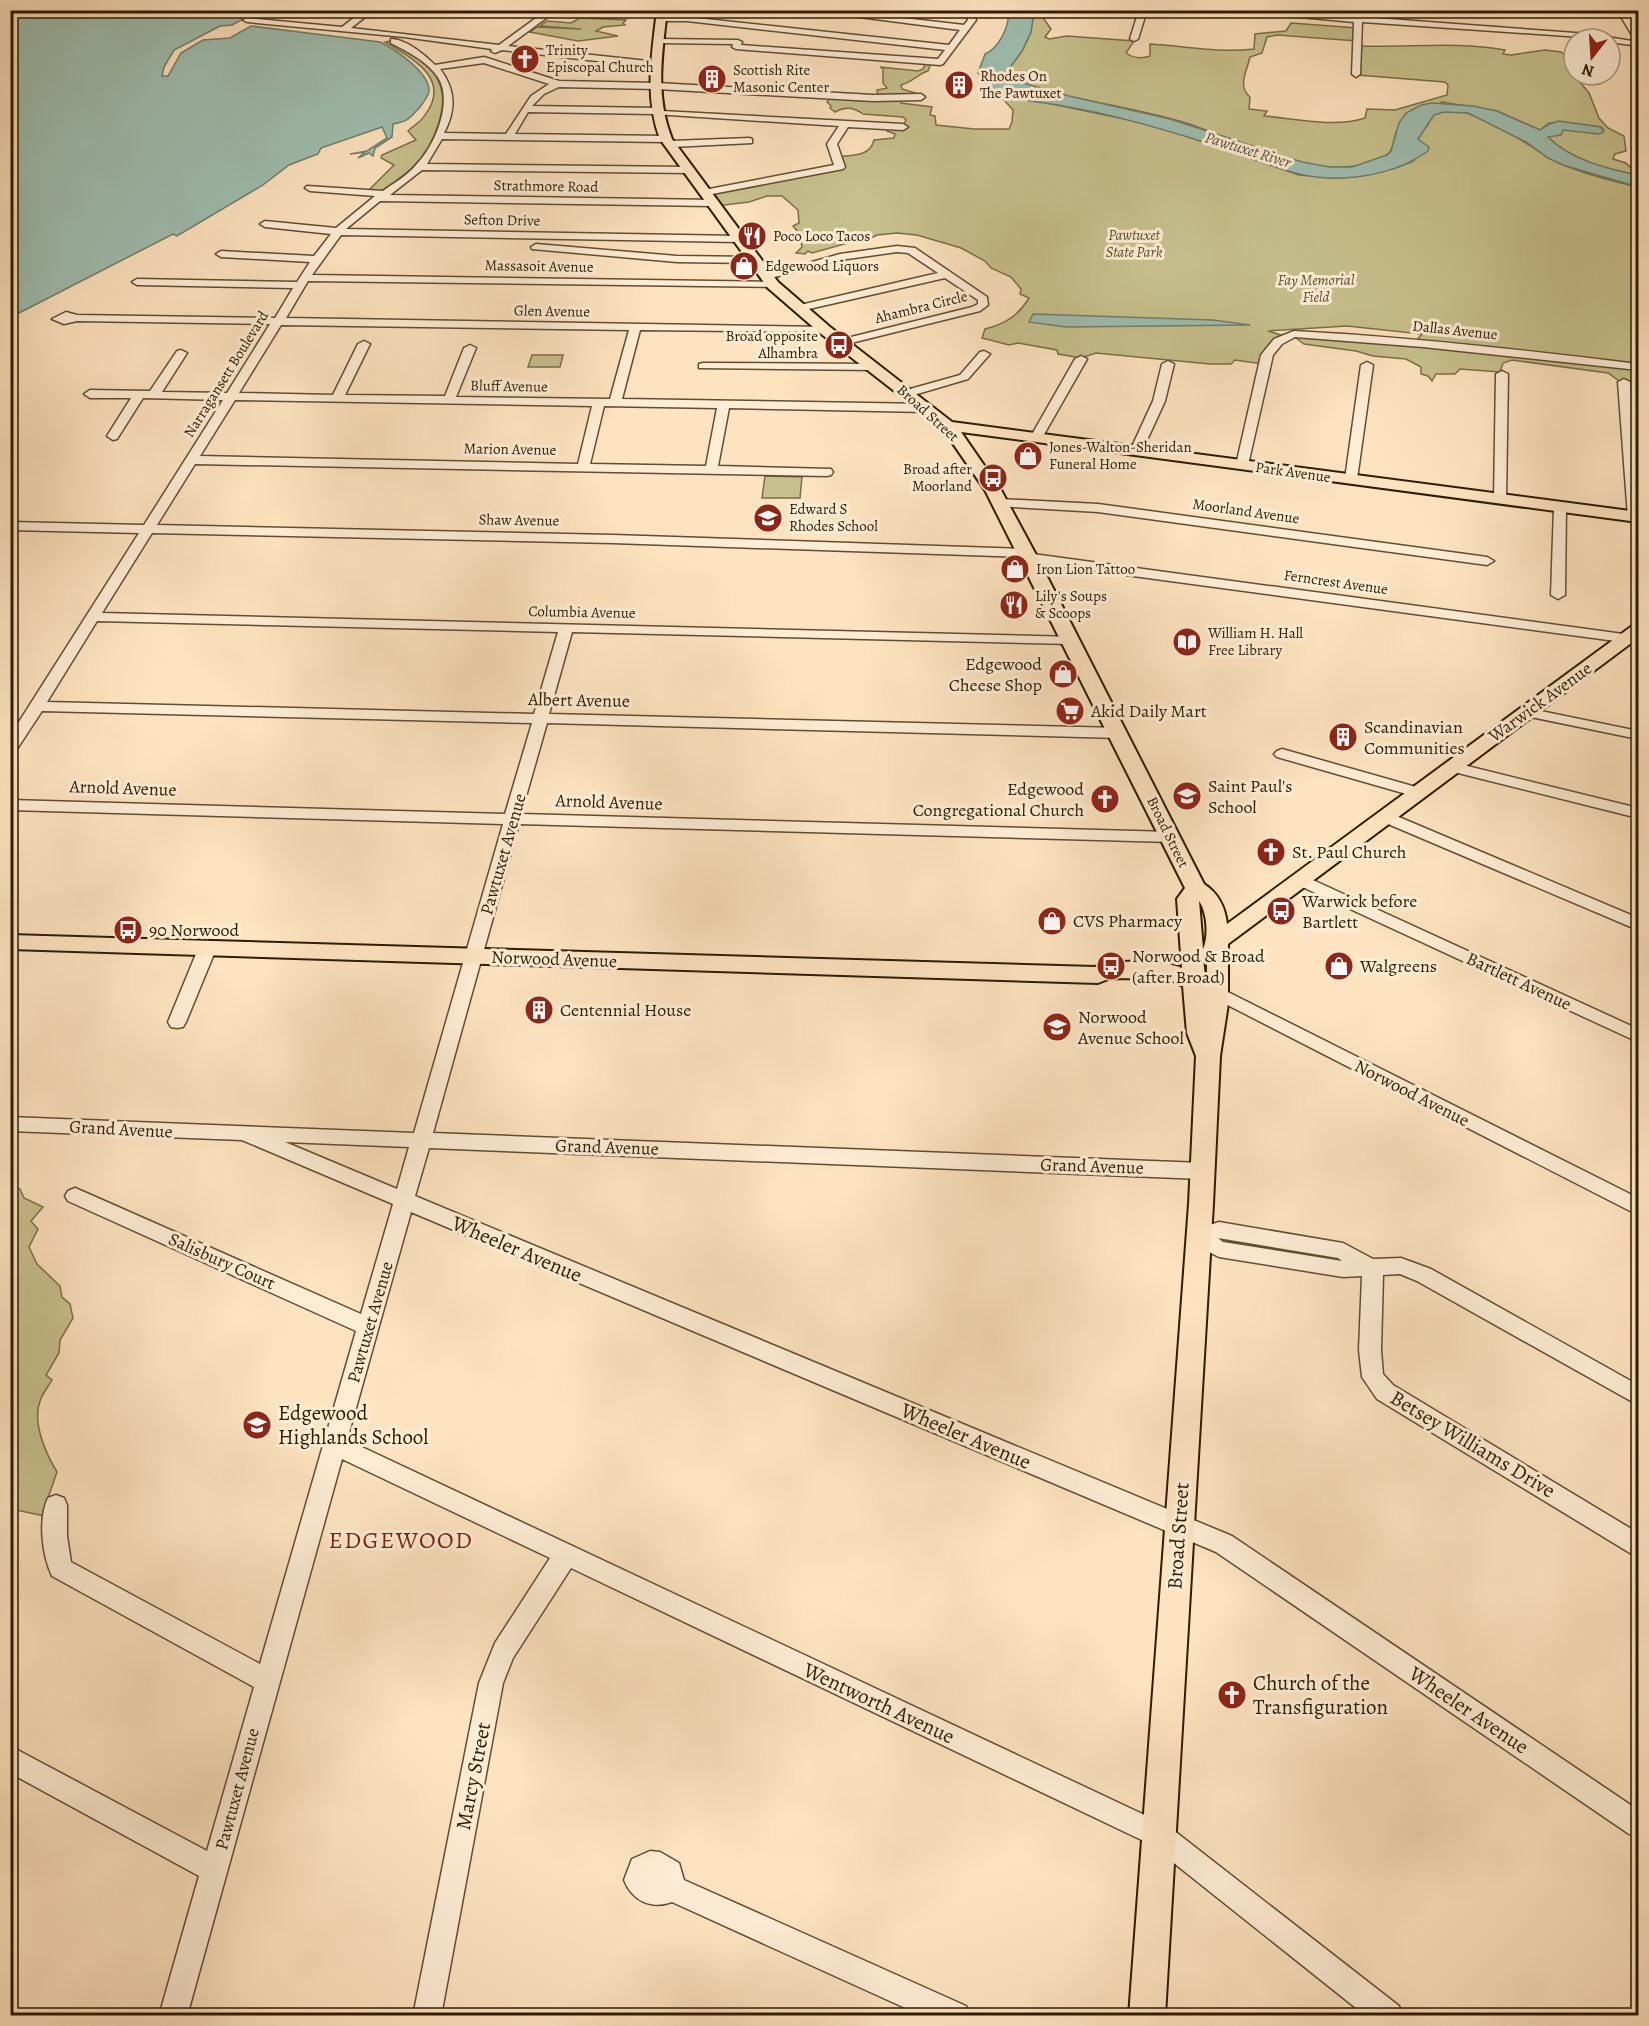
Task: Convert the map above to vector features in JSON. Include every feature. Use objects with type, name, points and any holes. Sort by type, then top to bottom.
[{"type":"main road","name":"Broad Street","points":[[661,15],[657,65],[658,112],[660,127],[669,142],[770,281],[825,330],[948,426],[972,458],[1028,555],[1196,888],[1206,895],[1212,905],[1217,942],[1214,1034],[1208,1056],[1203,1171],[1147,2016]]},
{"type":"main road","name":"Park Avenue","points":[[948,426],[1637,517]]},
{"type":"main road","name":"Warwick Avenue","points":[[1190,979],[1217,942],[1451,767],[1634,636]]},
{"type":"main road","name":"Broad Street","points":[[1196,888],[1188,899],[1190,979],[1198,1033],[1208,1056]]},
{"type":"main road","name":"Norwood Avenue","points":[[10,942],[1098,975],[1108,982],[1175,984],[1190,979],[1216,992]]},
{"type":"street","points":[[344,30],[370,10]]},
{"type":"street","points":[[484,60],[553,10]]},
{"type":"street","points":[[809,10],[867,13],[967,28]]},
{"type":"street","points":[[659,41],[738,42],[736,47],[940,62],[967,28],[972,16],[968,10]]},
{"type":"street","points":[[1134,39],[1143,10]]},
{"type":"street","points":[[1227,10],[1589,36],[1638,44]]},
{"type":"street","points":[[1621,10],[1637,34]]},
{"type":"street","points":[[661,15],[951,48]]},
{"type":"street","points":[[248,20],[371,33],[402,40],[424,39],[657,65]]},
{"type":"street","points":[[1356,74],[1358,20]]},
{"type":"street","name":"Narragansett Boulevard","points":[[10,749],[317,259],[339,232],[421,167],[439,136],[448,113],[450,94],[447,85],[436,67],[402,40]]},
{"type":"street","points":[[436,67],[484,60],[558,84],[657,86],[873,98],[921,97]]},
{"type":"street","points":[[509,137],[525,110],[540,91],[558,84]]},
{"type":"street","points":[[525,110],[658,112],[903,127]]},
{"type":"street","name":"Strathmore Road","points":[[310,188],[382,196],[710,197],[840,167],[832,144],[845,124]]},
{"type":"street","points":[[439,136],[669,142],[749,141]]},
{"type":"street","points":[[421,167],[690,170]]},
{"type":"street","name":"Sefton Drive","points":[[265,224],[339,232],[739,239]]},
{"type":"street","points":[[511,236],[517,243],[527,246],[677,259],[754,260]]},
{"type":"street","name":"Ahambra Circle","points":[[770,281],[846,257],[900,248],[911,250],[982,299],[983,305],[976,309],[843,342]]},
{"type":"street","points":[[221,255],[317,259]]},
{"type":"street","points":[[800,308],[948,274]]},
{"type":"street","name":"Massasoit Avenue","points":[[137,282],[770,281]]},
{"type":"street","name":"Glen Avenue","points":[[77,318],[825,330]]},
{"type":"street","points":[[615,403],[635,327]]},
{"type":"street","name":"Dallas Avenue","points":[[1242,465],[1262,370],[1272,346],[1281,337],[1294,334],[1381,338],[1479,347],[1638,367]]},
{"type":"street","points":[[337,398],[364,344]]},
{"type":"street","points":[[449,400],[470,348]]},
{"type":"street","points":[[154,394],[181,353]]},
{"type":"street","points":[[907,393],[964,376],[984,354]]},
{"type":"street","points":[[1036,438],[1081,359]]},
{"type":"street","points":[[1136,451],[1159,401],[1168,364]]},
{"type":"street","points":[[1351,479],[1367,364]]},
{"type":"street","points":[[703,366],[875,368]]},
{"type":"street","points":[[1500,499],[1502,374]]},
{"type":"street","points":[[1624,382],[1632,405],[1637,517]]},
{"type":"street","name":"Bluff Avenue","points":[[90,393],[927,408]]},
{"type":"street","points":[[113,436],[140,394]]},
{"type":"street","points":[[583,467],[599,402]]},
{"type":"street","points":[[711,470],[724,404]]},
{"type":"street","name":"Marion Avenue","points":[[192,460],[827,472]]},
{"type":"street","name":"Moorland Avenue","points":[[1000,503],[1098,508],[1487,561]]},
{"type":"street","points":[[1558,595],[1560,507]]},
{"type":"street","name":"Shaw Avenue","points":[[10,526],[613,539],[1028,555]]},
{"type":"street","name":"Ferncrest Avenue","points":[[1028,555],[1634,636]]},
{"type":"street","name":"Columbia Avenue","points":[[93,617],[1071,640]]},
{"type":"street","name":"Pawtuxet Avenue","points":[[173,2016],[566,628]]},
{"type":"street","name":"Albert Avenue","points":[[37,706],[1119,733]]},
{"type":"street","points":[[1526,712],[1638,735]]},
{"type":"street","points":[[1282,754],[1417,792]]},
{"type":"street","points":[[1451,767],[1638,813]]},
{"type":"street","name":"Arnold Avenue","points":[[10,805],[1171,837]]},
{"type":"street","points":[[1387,817],[1584,899],[1638,924]]},
{"type":"street","name":"Bartlett Avenue","points":[[1302,880],[1638,1036]]},
{"type":"street","points":[[1584,899],[1638,915]]},
{"type":"street","points":[[177,1022],[207,949]]},
{"type":"street","name":"Norwood Avenue","points":[[1216,992],[1638,1207]]},
{"type":"street","name":"Grand Avenue","points":[[10,1124],[1203,1171]]},
{"type":"street","name":"Wheeler Avenue","points":[[246,1134],[1224,1544],[1638,1825]]},
{"type":"street","name":"Salisbury Court","points":[[75,1196],[369,1327]]},
{"type":"street","points":[[1198,1237],[1219,1249],[1343,1269],[1401,1266],[1424,1275],[1638,1396]]},
{"type":"street","name":"Betsey Williams Drive","points":[[1373,1269],[1370,1350],[1373,1377],[1385,1392],[1638,1545]]},
{"type":"street","name":"Wentworth Avenue","points":[[335,1445],[1159,1835],[1389,2016]]},
{"type":"street","points":[[56,1505],[55,1536],[60,1568],[267,1681]]},
{"type":"street","name":"Marcy Street","points":[[427,2016],[492,1683],[504,1651],[566,1555]]},
{"type":"street","points":[[10,1760],[215,1869]]},
{"type":"street","points":[[672,1888],[956,2016]]},
{"type":"green space","points":[[1034,11],[1046,11],[1044,19],[1051,29],[1045,37],[1049,39],[1067,36],[1134,41],[1126,53],[1140,58],[1150,56],[1150,44],[1215,50],[1254,49],[1255,34],[1286,31],[1291,23],[1357,28],[1357,41],[1277,35],[1267,37],[1262,53],[1250,57],[1243,83],[1250,97],[1249,109],[1267,111],[1264,116],[1315,122],[1353,121],[1365,118],[1367,109],[1395,110],[1447,95],[1448,85],[1445,82],[1357,75],[1357,46],[1486,47],[1505,50],[1503,54],[1511,55],[1545,50],[1561,52],[1562,87],[1584,87],[1589,93],[1599,118],[1608,128],[1624,136],[1626,151],[1615,154],[1613,159],[1626,163],[1638,175],[1578,158],[1547,137],[1563,130],[1603,129],[1601,127],[1549,123],[1540,130],[1497,111],[1442,102],[1396,132],[1391,151],[1375,161],[1346,167],[1307,164],[1267,153],[1176,120],[1032,87],[1014,77],[1008,70],[1022,51],[1031,32]]},
{"type":"green space","points":[[580,18],[626,20],[623,23],[625,25],[603,27],[596,31],[618,36],[578,41],[530,32],[537,27],[581,29],[540,26],[547,21],[571,23]]},
{"type":"green space","points":[[390,41],[420,60],[435,75],[440,86],[442,111],[434,136],[412,168],[378,193],[367,192],[394,165],[381,158],[382,155],[416,140],[408,131],[425,115],[432,102],[434,91],[432,81],[426,71],[385,42]]},
{"type":"green space","name":"Pawtuxet State Park","points":[[927,60],[932,60],[928,71],[901,85],[902,89],[915,93],[899,97],[901,103],[932,107],[930,115],[935,116],[936,125],[974,129],[1009,129],[1013,110],[1003,99],[994,95],[998,93],[1154,125],[1299,175],[1333,178],[1356,177],[1396,168],[1414,161],[1421,144],[1418,139],[1431,117],[1443,110],[1459,111],[1496,126],[1559,163],[1588,174],[1638,187],[1638,367],[1635,368],[1634,380],[1622,383],[1608,373],[1512,360],[1503,363],[1500,372],[1460,369],[1455,374],[1436,374],[1432,381],[1428,376],[1421,374],[1421,367],[1406,359],[1373,356],[1356,351],[1304,344],[1292,335],[1415,342],[1422,334],[1347,326],[1268,331],[1284,336],[1263,364],[1235,360],[1231,364],[1210,364],[1096,353],[1081,358],[1058,354],[1057,350],[1018,343],[1009,345],[982,338],[985,329],[999,325],[1010,318],[1029,298],[1020,294],[1021,289],[1011,277],[991,268],[985,261],[961,248],[917,235],[897,233],[877,235],[863,242],[855,241],[812,253],[808,251],[805,254],[796,253],[802,247],[801,242],[794,237],[799,233],[793,226],[799,223],[798,210],[782,196],[767,196],[749,202],[716,206],[707,192],[840,167],[833,157],[858,155],[868,150],[874,140],[894,138],[895,134],[887,131],[890,126],[903,126],[906,120],[903,117],[863,114],[850,108],[835,112],[827,102],[832,95],[878,96],[877,90],[887,88],[883,83],[883,69],[880,67],[918,71],[923,69]]},
{"type":"green space","points":[[532,355],[563,355],[560,367],[528,367]]},
{"type":"green space","points":[[765,476],[802,477],[800,498],[762,498]]},
{"type":"green space","points":[[10,1185],[20,1189],[24,1198],[43,1207],[31,1221],[38,1229],[29,1247],[37,1264],[60,1286],[62,1297],[70,1304],[73,1318],[60,1340],[59,1353],[46,1375],[52,1380],[42,1396],[38,1410],[41,1438],[57,1472],[49,1495],[54,1518],[11,1509]]},
{"type":"water","points":[[11,10],[258,11],[232,25],[220,26],[174,50],[164,67],[162,76],[168,76],[181,53],[203,40],[230,38],[251,26],[380,42],[418,69],[428,84],[429,91],[424,102],[411,117],[393,124],[392,137],[375,148],[373,156],[369,153],[358,158],[365,152],[350,154],[367,151],[387,138],[382,127],[321,148],[318,154],[289,165],[263,185],[177,236],[173,234],[19,313],[11,320]]},
{"type":"water","name":"Pawtuxet River","points":[[1008,11],[1034,11],[1031,32],[1022,51],[1008,70],[1012,77],[1023,83],[1170,119],[1302,162],[1330,167],[1352,167],[1387,155],[1391,151],[1399,123],[1406,113],[1421,105],[1432,103],[1473,106],[1497,111],[1540,130],[1559,121],[1601,127],[1604,132],[1599,134],[1563,130],[1561,135],[1548,137],[1578,158],[1638,175],[1638,187],[1563,165],[1548,158],[1526,142],[1468,113],[1444,112],[1434,115],[1418,139],[1429,147],[1428,151],[1406,164],[1368,175],[1329,178],[1292,172],[1192,138],[1128,120],[1014,98],[989,87],[978,73],[985,54],[995,47],[1002,36],[1007,23]]},
{"type":"water","points":[[1033,314],[1213,320],[1250,325],[1066,327],[1029,322]]},
{"type":"place","name":"Trinity Episcopal Church","points":[[525,59]]},
{"type":"place","name":"Scottish Rite Masonic Center","points":[[712,79]]},
{"type":"place","name":"Rhodes On The Pawtuxet","points":[[959,85]]},
{"type":"place","name":"Poco Loco Tacos","points":[[752,236]]},
{"type":"place","name":"Edgewood Liquors","points":[[744,266]]},
{"type":"place","name":"Broad opposite Alhambra","points":[[839,345]]},
{"type":"place","name":"Jones-Walton-Sheridan Funeral Home","points":[[1028,456]]},
{"type":"place","name":"Broad after Moorland","points":[[993,478]]},
{"type":"place","name":"Edward S Rhodes School","points":[[768,518]]},
{"type":"place","name":"Iron Lion Tattoo","points":[[1015,569]]},
{"type":"place","name":"Lily's Soups & Scoops","points":[[1014,605]]},
{"type":"place","name":"William H. Hall Free Library","points":[[1187,642]]},
{"type":"place","name":"Edgewood Cheese Shop","points":[[1063,674]]},
{"type":"place","name":"Akid Daily Mart","points":[[1070,711]]},
{"type":"place","name":"Scandinavian Communities","points":[[1343,737]]},
{"type":"place","name":"Saint Paul's School","points":[[1187,796]]},
{"type":"place","name":"Edgewood Congregational Church","points":[[1105,799]]},
{"type":"place","name":"St. Paul Church","points":[[1271,852]]},
{"type":"place","name":"Warwick before Bartlett","points":[[1281,911]]},
{"type":"place","name":"CVS Pharmacy","points":[[1052,921]]},
{"type":"place","name":"90 Norwood","points":[[128,930]]},
{"type":"place","name":"Norwood & Broad (after Broad)","points":[[1111,966]]},
{"type":"place","name":"Walgreens","points":[[1339,966]]},
{"type":"place","name":"Centennial House","points":[[539,1010]]},
{"type":"place","name":"Norwood Avenue School","points":[[1057,1027]]},
{"type":"place","name":"Edgewood Highlands School","points":[[257,1425]]},
{"type":"place","name":"Church of the Transfiguration","points":[[1232,1695]]},
{"type":"district","name":"EDGEWOOD","points":[[401,1540]]},
{"type":"park label","name":"Fay Memorial Field","points":[[1316,288]]}]
